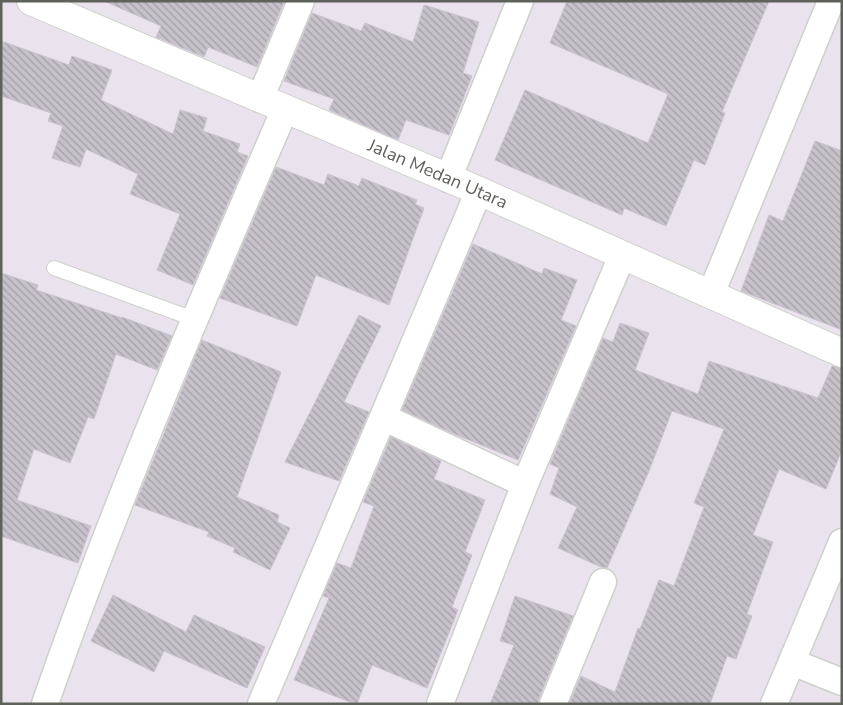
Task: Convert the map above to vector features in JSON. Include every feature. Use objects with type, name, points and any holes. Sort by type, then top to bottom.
[{"type":"street","name":"Jalan Medan Utara","points":[[31,1],[479,191],[842,353]]},
{"type":"street","points":[[260,99],[301,1]]},
{"type":"street","points":[[448,179],[520,1]]},
{"type":"street","points":[[711,294],[831,1]]},
{"type":"street","points":[[45,704],[74,621],[195,318],[286,109]]},
{"type":"street","points":[[261,704],[479,191]]},
{"type":"street","points":[[440,704],[525,484],[622,256]]},
{"type":"street","points":[[383,417],[525,484]]},
{"type":"street","points":[[774,704],[842,542]]},
{"type":"street","points":[[553,704],[603,582]]},
{"type":"street","points":[[792,662],[842,682]]},
{"type":"lane","points":[[54,268],[195,318]]},
{"type":"building","points":[[104,1],[284,2],[257,67],[208,47],[204,57],[156,37],[161,26]]},
{"type":"building","points":[[567,1],[769,1],[722,112],[725,113],[705,165],[694,160],[666,226],[624,208],[622,215],[495,160],[525,90],[648,143],[668,94],[550,43]]},
{"type":"building","points":[[424,5],[479,22],[463,73],[472,76],[449,135],[406,120],[398,140],[329,110],[334,99],[284,81],[312,13],[361,31],[365,23],[413,42]]},
{"type":"building","points":[[1,41],[69,65],[72,56],[112,70],[101,100],[173,134],[180,110],[207,118],[203,131],[240,144],[237,152],[248,156],[193,285],[157,270],[180,214],[130,194],[138,174],[86,149],[80,167],[52,158],[63,126],[48,121],[51,113],[1,96]]},
{"type":"building","points":[[815,141],[842,151],[842,330],[741,291],[769,215],[783,221]]},
{"type":"building","points":[[276,167],[324,185],[328,174],[359,186],[362,178],[417,200],[415,204],[424,208],[389,305],[316,275],[297,326],[220,298]]},
{"type":"building","points":[[473,244],[542,274],[544,268],[577,280],[561,320],[576,326],[518,460],[402,410]]},
{"type":"building","points":[[1,273],[38,285],[36,290],[122,317],[172,336],[157,370],[116,354],[94,419],[88,417],[70,463],[34,449],[17,500],[91,526],[78,563],[1,536]]},
{"type":"building","points":[[359,315],[381,326],[344,402],[369,412],[339,481],[285,462]]},
{"type":"building","points":[[620,323],[649,333],[635,370],[698,394],[709,361],[818,398],[832,366],[842,368],[842,450],[826,489],[779,469],[753,535],[773,542],[747,614],[752,616],[736,659],[727,656],[710,704],[569,704],[581,676],[615,692],[638,628],[640,629],[659,580],[674,586],[704,507],[694,503],[724,429],[672,411],[649,471],[607,568],[558,548],[577,507],[550,494],[559,468],[550,464],[603,338],[613,342]]},
{"type":"building","points":[[202,340],[281,372],[237,497],[279,515],[277,522],[290,528],[270,570],[233,552],[235,548],[207,536],[209,532],[135,505]]},
{"type":"building","points":[[391,437],[441,461],[434,479],[485,500],[465,552],[472,555],[452,607],[458,610],[427,688],[372,665],[357,704],[355,704],[294,680],[329,598],[323,596],[337,563],[351,568],[374,506],[363,502]]},
{"type":"building","points":[[113,595],[186,632],[194,615],[265,647],[247,688],[164,651],[154,672],[91,641]]},
{"type":"building","points":[[515,596],[573,616],[538,704],[490,704],[514,645],[500,641]]}]
